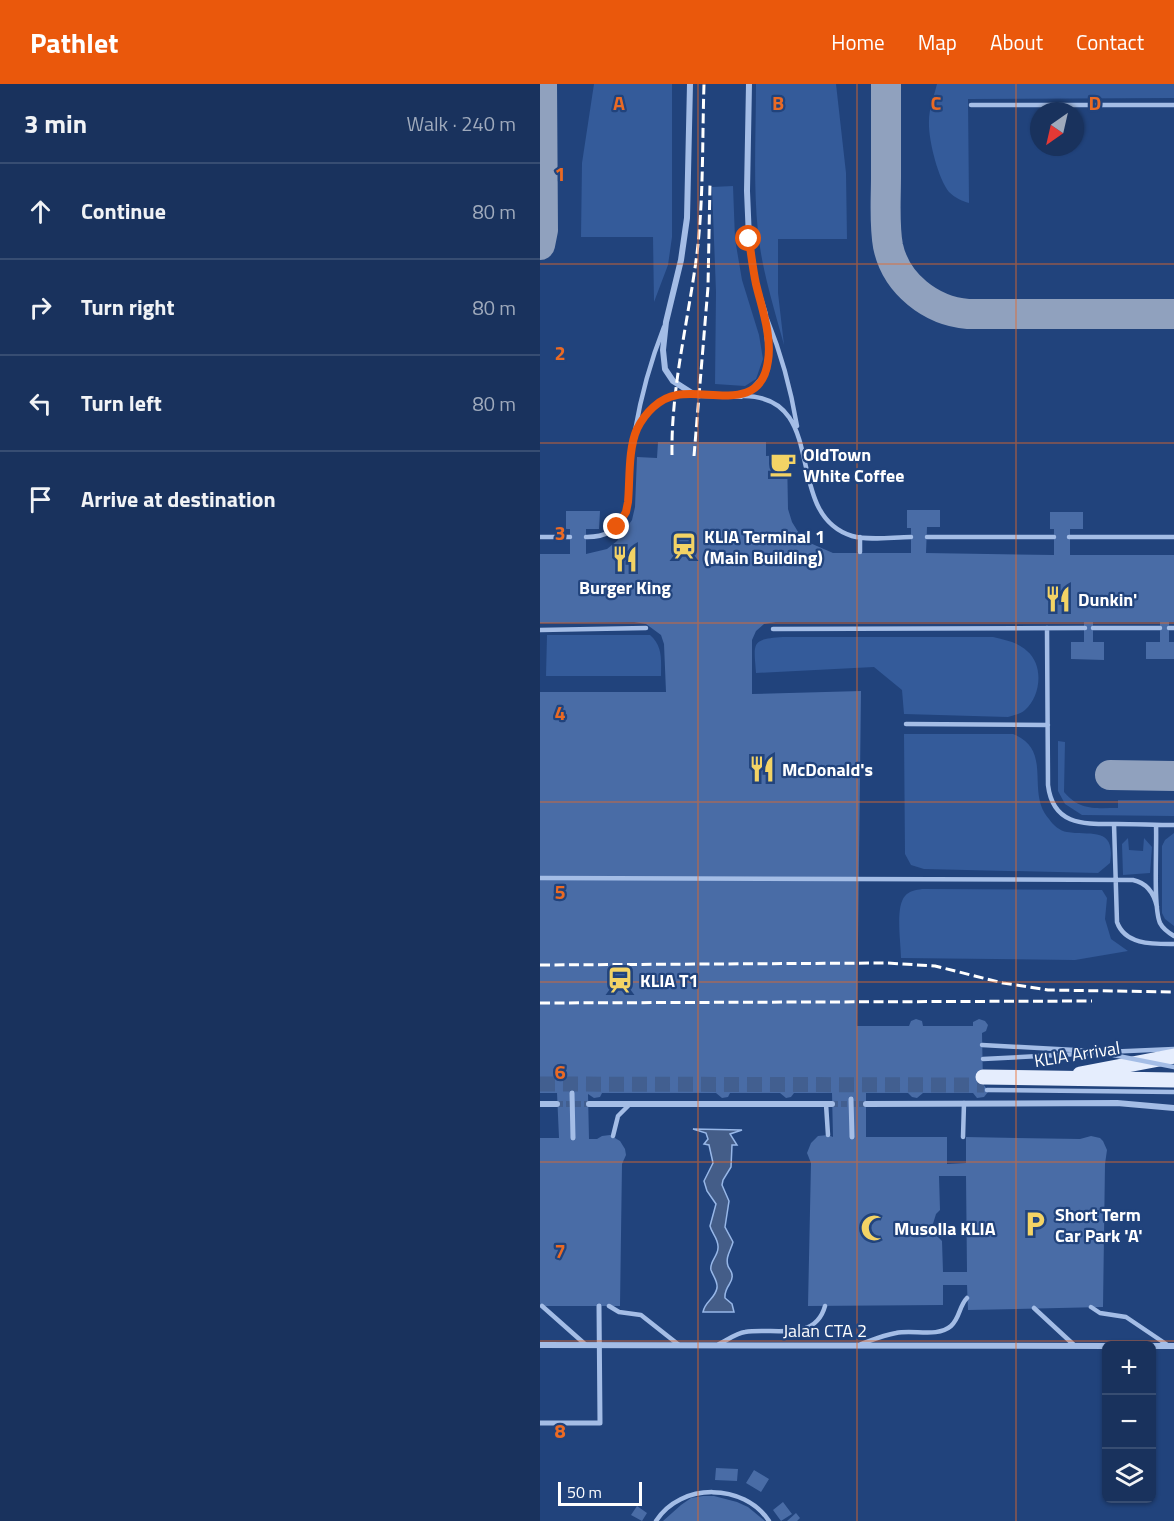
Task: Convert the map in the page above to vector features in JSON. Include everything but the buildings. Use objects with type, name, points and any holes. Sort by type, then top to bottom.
[{"type":"main road","name":"KLIA Arrival","points":[[985,1084],[1055,1078],[1110,1070],[1174,1056]]},
{"type":"main road","points":[[985,1084],[1174,1080]]},
{"type":"street","points":[[690,84],[687,218],[681,260],[666,322],[663,350],[665,369],[673,381],[695,395],[741,396],[756,386],[766,372],[769,352],[765,314],[756,285],[749,239],[747,191],[749,84]]},
{"type":"street","points":[[572,1093],[573,1138]]},
{"type":"street","points":[[851,1099],[852,1137]]},
{"type":"street","points":[[866,1104],[1117,1103],[1174,1108]]},
{"type":"street","points":[[540,1104],[557,1104]]},
{"type":"street","points":[[589,1104],[829,1104]]},
{"type":"street","points":[[540,1423],[600,1423],[600,1306]]},
{"type":"street","name":"Jalan CTA 2","points":[[540,1345],[1102,1346]]},
{"type":"street","points":[[1156,1346],[1172,1346]]},
{"type":"lane","points":[[971,105],[1174,105]]},
{"type":"lane","points":[[765,314],[774,337],[793,406],[813,497],[822,515],[842,532],[860,537],[911,537]]},
{"type":"lane","points":[[586,537],[596,537],[611,532],[626,512],[638,413],[655,350],[666,322]]},
{"type":"lane","points":[[633,440],[645,415],[656,404],[674,395],[695,395]]},
{"type":"lane","points":[[741,396],[754,396],[772,402],[788,414],[798,433]]},
{"type":"lane","points":[[540,537],[570,537]]},
{"type":"lane","points":[[860,537],[860,552]]},
{"type":"lane","points":[[927,537],[1054,537]]},
{"type":"lane","points":[[1070,537],[1174,537]]},
{"type":"lane","points":[[861,622],[861,630]]},
{"type":"lane","points":[[540,630],[646,627]]},
{"type":"lane","points":[[1047,628],[1048,785],[1056,808],[1065,817],[1079,823],[1174,825]]},
{"type":"lane","points":[[773,629],[1084,628]]},
{"type":"lane","points":[[1093,628],[1160,628]]},
{"type":"lane","points":[[906,724],[1048,725]]},
{"type":"lane","points":[[1114,824],[1119,928],[1138,942],[1174,944]]},
{"type":"lane","points":[[1156,825],[1157,907]]},
{"type":"lane","points":[[540,878],[1133,880],[1144,884],[1153,894],[1160,923],[1174,936]]},
{"type":"lane","points":[[982,1045],[1093,1051],[1174,1067]]},
{"type":"lane","points":[[983,1059],[1174,1049]]},
{"type":"lane","points":[[985,1084],[1174,1092]]},
{"type":"lane","points":[[963,1137],[964,1103]]},
{"type":"lane","points":[[613,1136],[618,1116],[630,1104]]},
{"type":"lane","points":[[828,1135],[829,1104]]},
{"type":"lane","points":[[856,1345],[898,1332],[945,1330],[952,1325],[962,1304],[968,1298]]},
{"type":"lane","points":[[542,1306],[586,1345]]},
{"type":"lane","points":[[609,1306],[619,1312],[641,1315],[679,1345]]},
{"type":"lane","points":[[718,1345],[744,1332],[791,1331],[808,1327],[819,1318],[825,1306]]},
{"type":"lane","points":[[1090,1307],[1100,1312],[1126,1317],[1172,1346]]},
{"type":"lane","points":[[1034,1308],[1074,1346]]},
{"type":"lane","points":[[656,1521],[674,1503],[692,1494],[712,1491],[732,1494],[750,1502],[769,1521]]},
{"type":"shaded area","points":[[594,84],[672,84],[672,237],[668,265],[654,302],[653,237],[581,237],[582,163]]},
{"type":"shaded area","points":[[756,84],[836,84],[846,173],[847,239],[778,239],[778,293],[784,345],[765,275],[756,214]]},
{"type":"shaded area","points":[[937,84],[1174,84],[1174,98],[968,99],[969,203],[949,192],[934,158],[929,121]]},
{"type":"shaded area","points":[[733,186],[735,239],[742,280],[759,335],[763,359],[756,379],[745,386],[715,384],[716,292],[712,187]]},
{"type":"shaded area","points":[[547,635],[650,635],[659,649],[661,676],[546,676]]},
{"type":"shaded area","points":[[783,637],[993,637],[1020,645],[1027,651],[1036,664],[1037,689],[1025,710],[1008,717],[904,714],[902,690],[874,667],[756,673],[756,644],[765,639]]},
{"type":"shaded area","points":[[904,734],[1013,734],[1025,741],[1033,750],[1039,797],[1042,808],[1049,819],[1064,831],[1100,835],[1105,838],[1111,851],[1110,863],[1098,873],[924,869],[911,865],[905,854]]},
{"type":"shaded area","points":[[1058,741],[1065,742],[1064,792],[1076,803],[1088,807],[1118,808],[1118,800],[1174,800],[1174,816],[1082,815],[1065,804],[1058,791]]},
{"type":"shaded area","points":[[1174,833],[1174,926],[1165,919],[1162,913],[1162,846],[1165,840]]},
{"type":"shaded area","points":[[1128,838],[1129,850],[1143,851],[1144,838],[1152,847],[1150,873],[1123,875],[1122,844]]},
{"type":"shaded area","points":[[922,889],[1102,890],[1107,898],[1105,919],[1111,939],[1128,951],[1075,960],[901,958],[899,916],[902,901],[908,893]]},
{"type":"shaded area","points":[[693,1129],[742,1130],[730,1134],[737,1145],[732,1145],[731,1167],[722,1185],[729,1201],[725,1227],[733,1242],[727,1260],[732,1272],[732,1280],[726,1290],[725,1298],[732,1304],[734,1312],[703,1312],[717,1288],[711,1267],[718,1251],[718,1245],[710,1226],[716,1204],[707,1191],[704,1181],[713,1163],[709,1145],[704,1144],[708,1139],[706,1133]]},
{"type":"taxiway","points":[[540,245],[543,230],[542,84]]},
{"type":"taxiway","points":[[886,84],[888,246],[899,272],[917,293],[941,307],[968,314],[1174,314]]},
{"type":"taxiway","points":[[1110,775],[1174,776]]},
{"type":"tunnel","points":[[540,1084],[984,1085]]},
{"type":"tunnel","points":[[557,1104],[589,1104]]},
{"type":"tunnel","points":[[832,1104],[866,1104]]},
{"type":"railway","points":[[672,455],[676,384],[700,223],[704,84]]},
{"type":"railway","points":[[694,456],[708,287],[710,183]]},
{"type":"railway","points":[[540,965],[886,963],[935,966],[1003,983],[1048,990],[1174,992]]},
{"type":"railway","points":[[540,1003],[1092,1001]]},
{"type":"place","name":"OldTown White Coffee","points":[[783,464]]},
{"type":"place","name":"KLIA Terminal 1 (Main Building)","points":[[684,546]]},
{"type":"place","name":"Burger King","points":[[625,559]]},
{"type":"place","name":"Dunkin'","points":[[1058,599]]},
{"type":"place","name":"McDonald's","points":[[762,769]]},
{"type":"place","name":"KLIA T1","points":[[620,980]]},
{"type":"place","name":"Short Term Car Park 'A'","points":[[1035,1224]]},
{"type":"place","name":"Musolla KLIA","points":[[874,1228]]},
{"type":"route","points":[[617,527],[626,512],[628,502],[633,440],[645,415],[656,404],[674,395],[741,396],[750,392],[766,372],[769,352],[765,314],[756,285],[749,239]]}]
